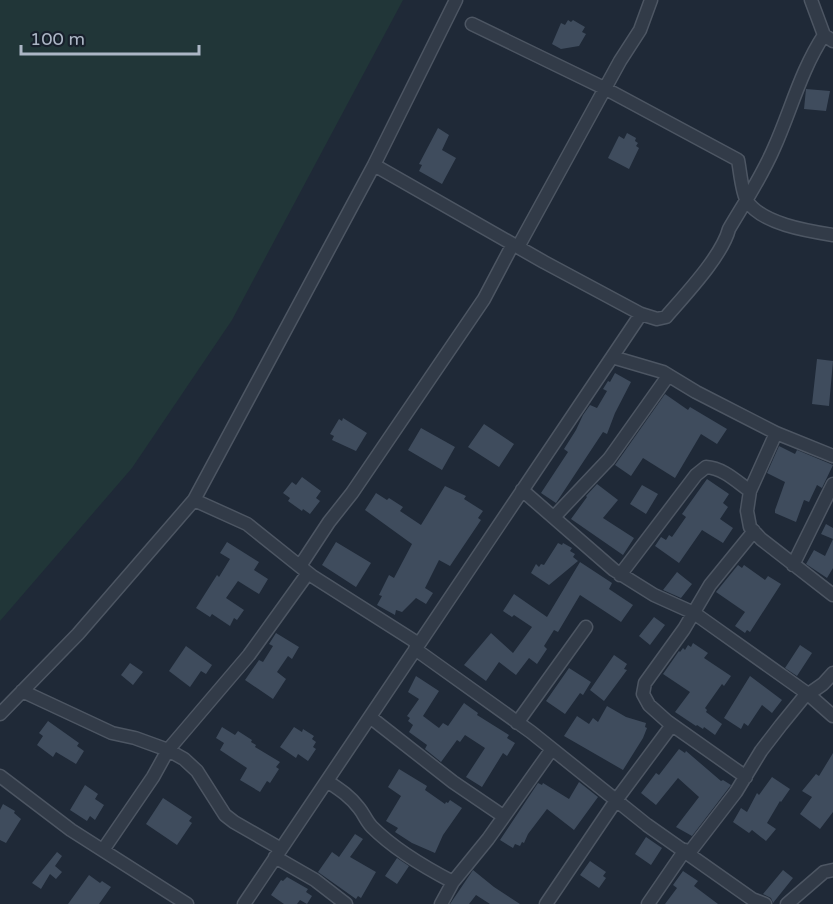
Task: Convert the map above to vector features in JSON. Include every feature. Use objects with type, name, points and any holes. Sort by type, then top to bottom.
[{"type":"street","points":[[0,714],[78,634],[194,500],[374,165],[456,0]]},
{"type":"street","points":[[103,850],[153,777],[168,750],[249,655],[304,569],[329,522],[352,494],[484,299],[640,30],[651,0]]},
{"type":"street","points":[[374,165],[641,314],[657,319],[666,316],[709,264],[727,236],[775,146],[801,76],[828,38],[810,0]]},
{"type":"street","points":[[472,24],[606,89],[738,160],[746,201],[761,213],[786,225],[833,235]]},
{"type":"street","points":[[244,904],[641,314]]},
{"type":"street","points":[[612,357],[668,376],[776,433],[833,456]]},
{"type":"street","points":[[554,516],[609,459],[668,376]]},
{"type":"street","points":[[776,433],[750,491],[747,511],[750,526],[793,565],[833,595]]},
{"type":"street","points":[[620,574],[696,475],[706,467],[715,467],[750,491]]},
{"type":"street","points":[[793,565],[833,484]]},
{"type":"street","points":[[522,490],[620,574],[654,595],[694,613],[808,694],[833,716]]},
{"type":"street","points":[[194,500],[247,524],[304,569],[417,647],[552,749],[647,825],[752,899],[765,904]]},
{"type":"street","points":[[746,777],[672,725],[649,705],[644,694],[645,683],[694,613],[710,585],[754,531]]},
{"type":"street","points":[[517,723],[586,627]]},
{"type":"street","points":[[648,904],[746,777],[761,751],[802,698],[823,684],[833,673]]},
{"type":"street","points":[[22,691],[112,733],[135,738],[168,750],[190,763],[212,791],[225,815],[346,904]]},
{"type":"street","points":[[369,717],[453,782],[503,816]]},
{"type":"street","points":[[546,904],[616,799],[672,725]]},
{"type":"street","points":[[441,904],[453,882],[488,839],[552,749]]},
{"type":"street","points":[[0,776],[71,830],[187,904]]},
{"type":"street","points":[[327,781],[348,794],[360,808],[369,825],[396,848],[453,882]]},
{"type":"street","points":[[787,904],[830,874]]},
{"type":"green space","points":[[0,0],[403,0],[232,320],[132,468],[0,621]]},
{"type":"building","points":[[568,20],[571,22],[573,20],[585,27],[582,32],[586,34],[579,46],[561,49],[552,44],[561,23],[565,25]]},
{"type":"building","points":[[806,89],[830,91],[826,111],[804,109]]},
{"type":"building","points":[[438,128],[449,135],[442,150],[456,158],[442,184],[419,171],[422,165],[419,164]]},
{"type":"building","points":[[627,133],[636,138],[635,141],[638,143],[636,146],[639,148],[629,169],[608,158],[619,136],[624,139]]},
{"type":"building","points":[[817,359],[833,361],[829,406],[812,404]]},
{"type":"building","points":[[615,373],[631,382],[607,434],[603,432],[556,503],[541,493],[568,452],[564,449],[583,415],[590,405],[597,408],[607,391],[603,389]]},
{"type":"building","points":[[665,394],[688,410],[690,407],[727,429],[717,444],[701,434],[675,478],[643,458],[631,476],[615,465]]},
{"type":"building","points":[[343,418],[367,433],[356,451],[332,440],[334,436],[330,434],[339,419],[342,421]]},
{"type":"building","points":[[484,424],[514,444],[499,467],[468,447]]},
{"type":"building","points":[[421,428],[455,447],[442,470],[408,450]]},
{"type":"building","points":[[779,446],[795,454],[797,450],[833,465],[822,488],[817,485],[809,502],[804,500],[796,522],[775,513],[785,482],[767,473]]},
{"type":"building","points":[[302,477],[321,491],[316,498],[320,501],[310,514],[288,501],[290,498],[283,493],[292,482],[296,485]]},
{"type":"building","points":[[707,479],[729,494],[723,503],[728,507],[720,519],[733,528],[723,543],[702,530],[679,563],[655,546],[661,537],[666,540],[669,535],[672,537],[686,517],[682,514]]},
{"type":"building","points":[[597,484],[618,500],[603,518],[634,538],[623,555],[571,519]]},
{"type":"building","points":[[642,485],[658,494],[646,514],[630,504]]},
{"type":"building","points":[[445,486],[466,496],[464,499],[483,511],[478,518],[481,520],[450,566],[439,560],[425,588],[433,593],[426,604],[416,598],[402,612],[396,610],[395,615],[377,605],[382,596],[379,595],[389,575],[394,578],[412,544],[365,510],[376,493],[403,507],[400,511],[421,525]]},
{"type":"building","points":[[826,524],[833,528],[833,539],[821,534]]},
{"type":"building","points":[[833,539],[833,568],[827,578],[806,564],[814,550],[825,556]]},
{"type":"building","points":[[227,542],[259,562],[254,570],[268,579],[259,594],[238,581],[226,598],[244,610],[237,620],[234,618],[230,626],[212,614],[210,617],[196,608],[230,559],[220,553]]},
{"type":"building","points":[[336,542],[371,563],[356,587],[322,565]]},
{"type":"building","points":[[558,543],[572,548],[570,551],[575,554],[573,557],[578,561],[549,585],[531,573],[536,564],[539,567],[541,564],[544,565]]},
{"type":"building","points":[[580,562],[612,583],[609,589],[633,605],[621,622],[580,595],[558,632],[554,630],[544,646],[547,649],[537,664],[529,658],[516,675],[499,662],[486,681],[464,665],[491,633],[513,653],[532,627],[514,615],[512,617],[503,611],[514,594],[547,617]]},
{"type":"building","points":[[738,565],[742,568],[744,565],[765,580],[768,576],[781,584],[750,632],[747,630],[745,633],[735,626],[745,612],[716,592]]},
{"type":"building","points":[[677,572],[692,584],[681,598],[663,590]]},
{"type":"building","points":[[654,617],[665,625],[650,645],[639,636]]},
{"type":"building","points":[[276,633],[299,647],[292,659],[288,656],[277,672],[286,679],[273,699],[245,680],[259,660],[263,662],[273,646],[269,644]]},
{"type":"building","points":[[693,643],[708,653],[704,658],[731,676],[724,686],[722,684],[705,708],[706,712],[722,724],[715,735],[675,712],[690,692],[663,674],[679,651],[683,648],[685,650],[688,645],[691,647]]},
{"type":"building","points":[[800,645],[812,653],[797,676],[785,668]]},
{"type":"building","points":[[186,646],[212,665],[206,674],[201,671],[190,687],[169,671]]},
{"type":"building","points":[[614,655],[627,664],[624,669],[627,670],[604,701],[590,690]]},
{"type":"building","points":[[130,663],[143,672],[133,685],[121,675]]},
{"type":"building","points":[[569,668],[591,682],[583,695],[580,693],[565,714],[546,701]]},
{"type":"building","points":[[416,676],[439,691],[423,716],[439,728],[443,723],[448,726],[464,703],[478,713],[477,715],[509,735],[507,738],[515,743],[507,756],[503,753],[482,787],[466,777],[485,748],[465,735],[460,742],[457,740],[441,762],[425,749],[427,745],[409,732],[413,725],[408,721],[410,718],[407,716],[419,699],[408,692]]},
{"type":"building","points":[[750,676],[782,700],[772,713],[762,705],[748,726],[744,723],[741,729],[724,718]]},
{"type":"building","points":[[607,706],[626,717],[646,723],[647,728],[643,738],[623,770],[564,736],[577,716],[589,724],[593,718],[598,722]]},
{"type":"building","points":[[48,721],[79,743],[77,746],[84,751],[76,764],[56,752],[53,757],[37,745],[43,736],[39,733]]},
{"type":"building","points":[[222,727],[235,735],[238,731],[252,740],[255,747],[280,762],[276,767],[279,769],[270,783],[267,781],[260,792],[240,780],[247,768],[220,750],[224,743],[216,738]]},
{"type":"building","points":[[294,727],[302,732],[303,729],[314,736],[312,739],[316,742],[313,747],[316,749],[308,761],[298,754],[296,758],[280,747]]},
{"type":"building","points":[[679,749],[685,753],[686,751],[721,781],[731,785],[692,836],[676,827],[699,797],[678,778],[656,805],[641,793],[656,773],[659,775]]},
{"type":"building","points":[[833,753],[833,812],[820,829],[800,814],[812,797],[802,791],[816,774],[819,776]]},
{"type":"building","points":[[399,769],[427,786],[425,790],[445,804],[450,800],[462,808],[443,835],[435,853],[412,843],[395,832],[398,828],[386,821],[401,796],[388,787]]},
{"type":"building","points":[[772,777],[790,789],[767,823],[776,829],[766,841],[752,830],[749,833],[733,822],[741,808],[747,812],[757,793],[759,795]]},
{"type":"building","points":[[579,782],[598,797],[574,830],[547,809],[520,846],[515,844],[513,848],[500,840],[538,783],[542,785],[543,783],[569,799]]},
{"type":"building","points":[[85,785],[98,794],[95,799],[104,805],[95,820],[90,816],[87,821],[70,810]]},
{"type":"building","points":[[163,798],[192,817],[189,821],[192,823],[177,845],[146,824]]},
{"type":"building","points":[[3,804],[15,811],[14,813],[21,819],[6,843],[0,840],[0,810]]},
{"type":"building","points":[[355,834],[363,839],[350,857],[376,872],[361,898],[358,896],[356,899],[318,872],[332,852],[339,857]]},
{"type":"building","points":[[646,837],[662,848],[651,865],[635,854]]},
{"type":"building","points":[[57,852],[62,856],[55,866],[62,872],[56,879],[50,874],[41,889],[32,883]]},
{"type":"building","points":[[397,858],[409,866],[397,884],[385,876]]},
{"type":"building","points":[[590,861],[606,872],[603,876],[606,878],[599,888],[580,875]]},
{"type":"building","points":[[473,870],[520,904],[490,904],[476,895],[469,904],[450,904]]},
{"type":"building","points":[[783,870],[793,878],[773,903],[771,898],[763,894]]},
{"type":"building","points":[[683,871],[698,881],[694,886],[718,904],[665,904],[677,888],[673,885]]},
{"type":"building","points":[[89,875],[111,887],[99,904],[68,904]]},
{"type":"building","points":[[287,877],[308,889],[306,892],[312,896],[307,904],[300,900],[297,904],[284,904],[271,895],[281,880]]}]
